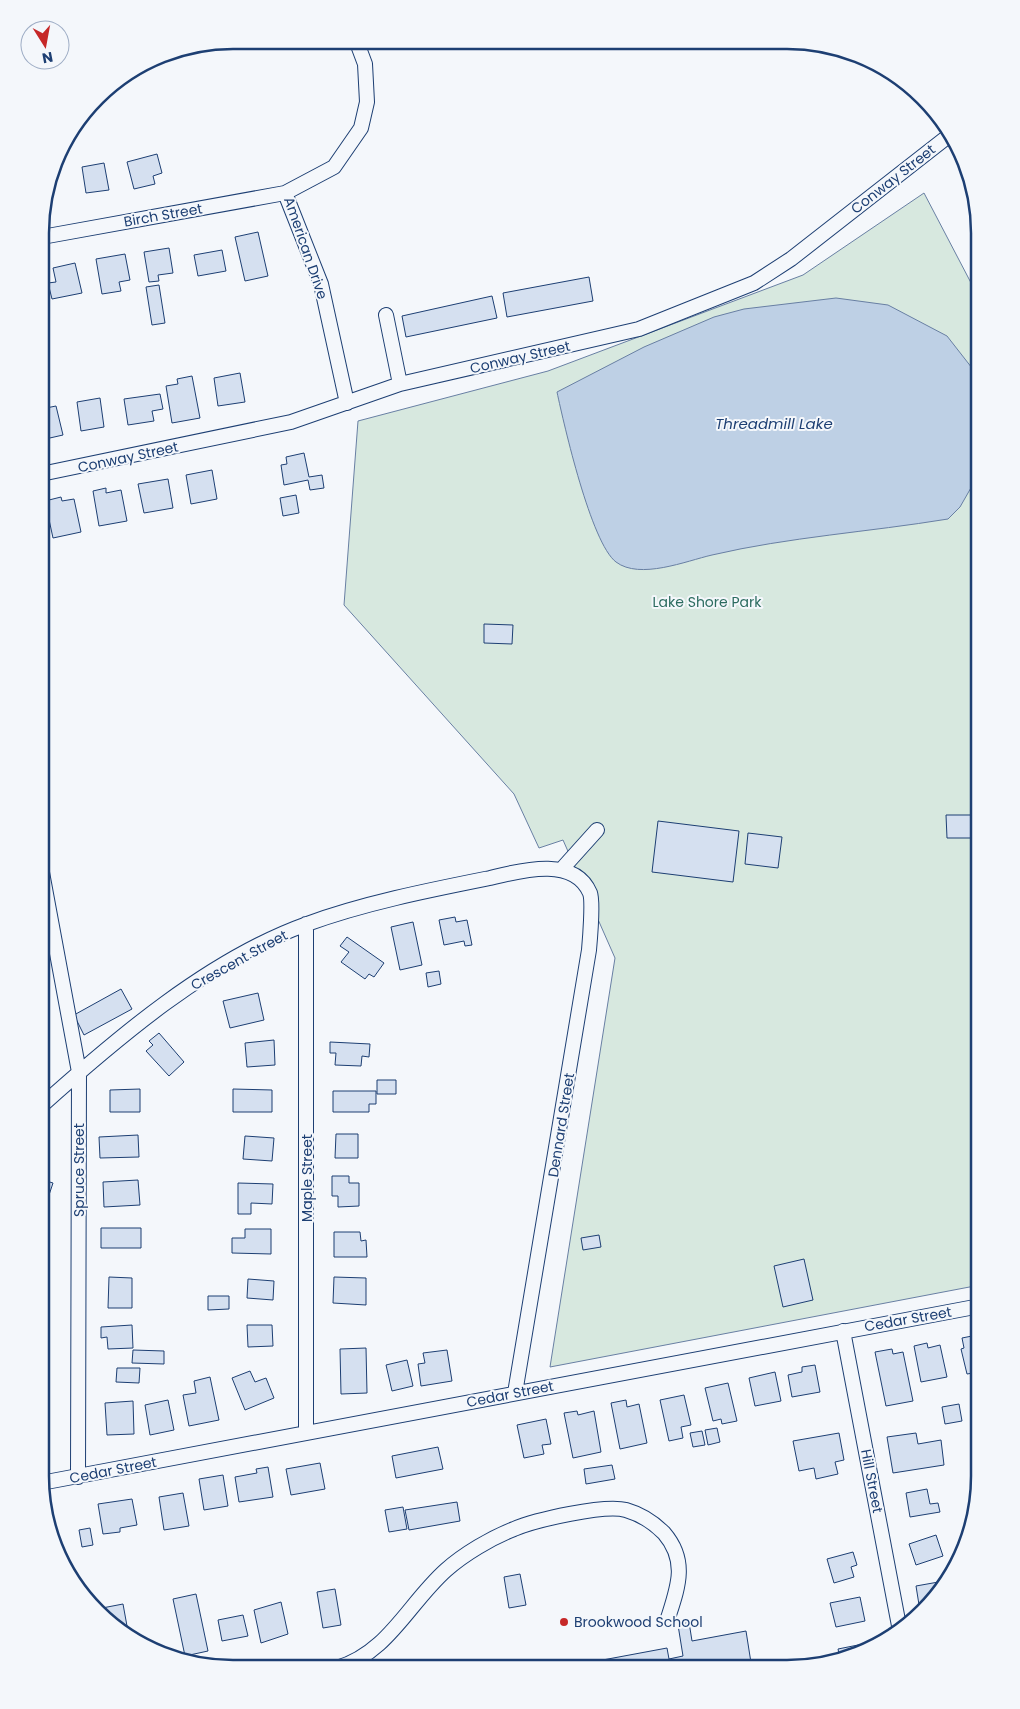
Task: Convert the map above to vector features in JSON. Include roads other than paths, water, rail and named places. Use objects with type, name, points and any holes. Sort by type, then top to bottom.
[{"type":"street","name":"American Drive","points":[[347,403],[321,284],[285,193],[334,167],[361,128],[368,102],[365,64],[359,49]]},
{"type":"street","name":"Conway Street","points":[[49,472],[253,431],[319,414],[400,384],[639,330],[754,283],[791,260],[945,139]]},
{"type":"street","name":"Birch Street","points":[[49,236],[285,193]]},
{"type":"street","points":[[386,315],[400,384]]},
{"type":"street","points":[[561,870],[597,830]]},
{"type":"street","name":"Crescent Street","points":[[49,1099],[79,1072],[172,998],[252,949],[306,924],[423,892],[527,870],[561,870]]},
{"type":"street","name":"Dennard Street","points":[[516,1393],[590,950],[590,893],[577,877],[561,870]]},
{"type":"street","name":"Spruce Street","points":[[49,909],[79,1072],[78,1477]]},
{"type":"street","name":"Maple Street","points":[[306,924],[306,1432]]},
{"type":"street","name":"Cedar Street","points":[[49,1482],[971,1308]]},
{"type":"street","name":"Hill Street","points":[[843,1332],[898,1622]]},
{"type":"street","points":[[355,1660],[369,1654],[388,1636],[414,1603],[446,1570],[482,1546],[514,1529],[594,1509],[624,1510],[654,1522],[675,1546],[680,1579],[668,1618]]},
{"type":"water","name":"Threadmill Lake","points":[[836,298],[888,305],[947,336],[971,367],[971,488],[960,507],[948,519],[770,544],[712,555],[663,568],[637,569],[626,567],[616,562],[607,551],[588,509],[572,455],[557,392],[644,347],[714,317],[744,309]]},
{"type":"place","name":"Brookwood School","points":[[564,1622]]},
{"type":"park label","name":"Lake Shore Park","points":[[707,602]]}]
